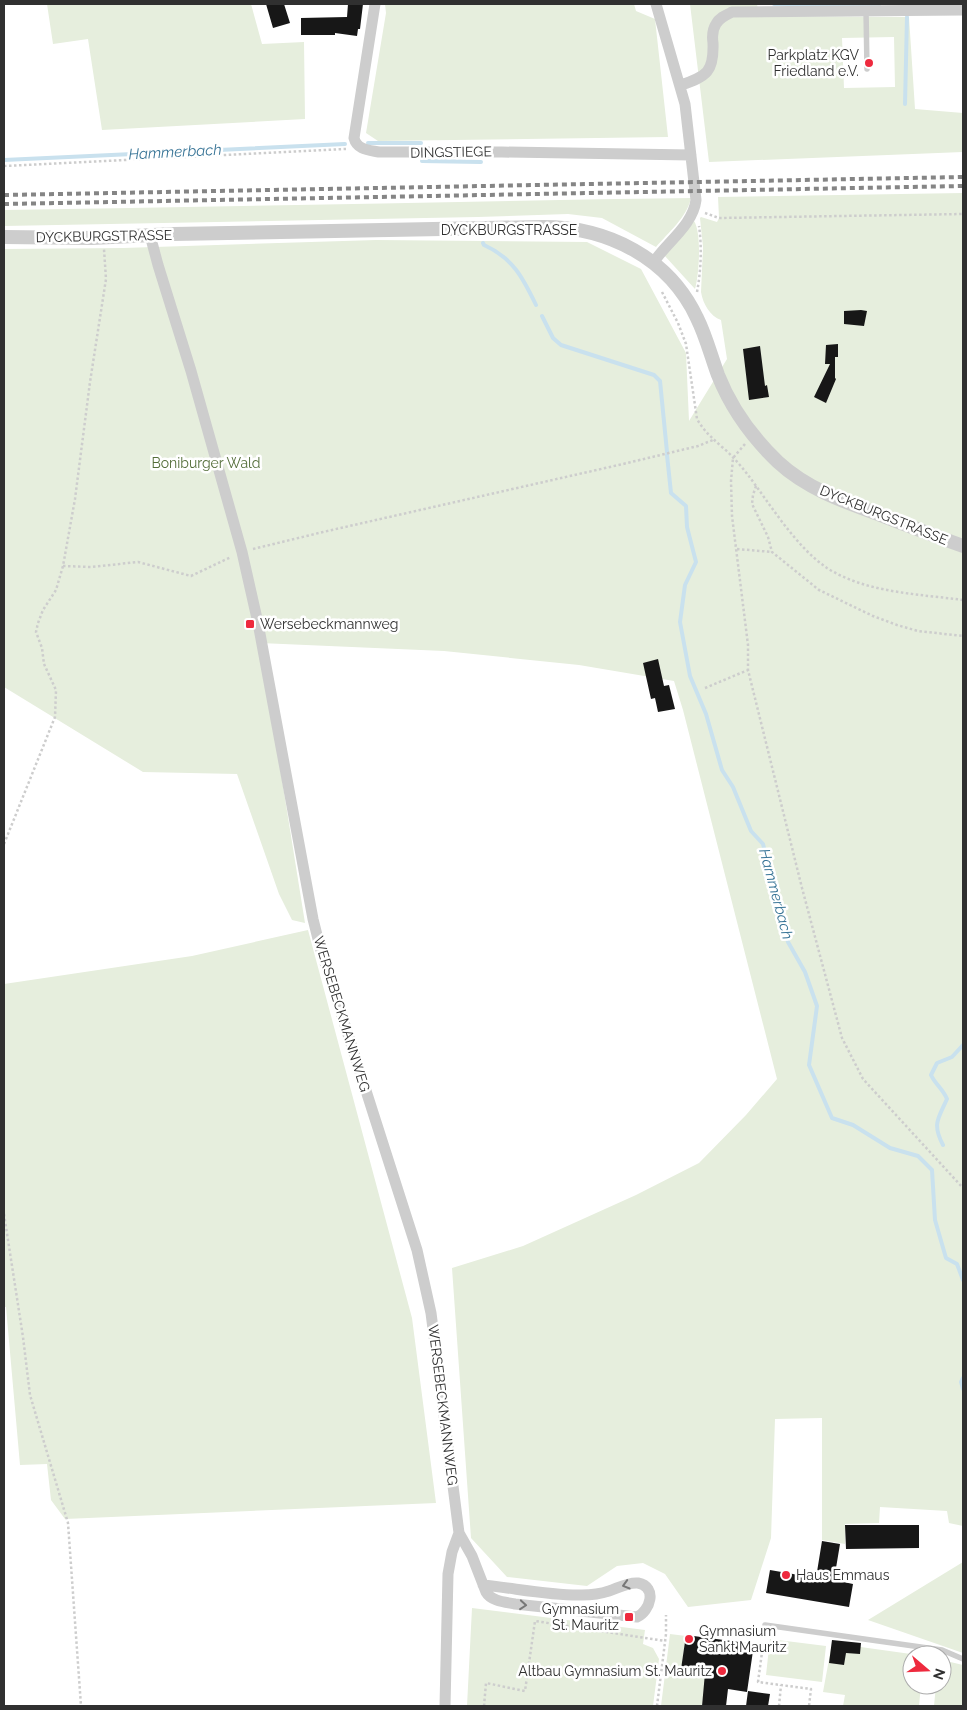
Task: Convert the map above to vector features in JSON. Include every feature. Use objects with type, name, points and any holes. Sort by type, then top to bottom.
[{"type":"street","points":[[360,148],[355,143],[354,138],[374,4]]},
{"type":"street","points":[[653,262],[664,247],[686,224],[694,211],[696,200],[685,104],[656,4]]},
{"type":"street","points":[[680,85],[701,76],[710,69],[714,59],[712,33],[715,24],[732,12],[963,10]]},
{"type":"street","name":"DINGSTIEGE","points":[[360,148],[379,152],[691,155]]},
{"type":"street","name":"DYCKBURGSTRASSE","points":[[4,237],[92,238],[150,235],[554,227],[579,229],[600,234],[635,250],[653,262],[673,281],[688,301],[698,319],[718,374],[731,402],[753,436],[779,462],[806,483],[824,493],[963,546]]},
{"type":"street","name":"WERSEBECKMANNWEG","points":[[150,235],[194,380],[242,552],[260,632],[313,918],[425,1278],[439,1369],[459,1533],[472,1556],[483,1585],[488,1596],[501,1601],[637,1617],[646,1610],[650,1600],[648,1589],[636,1583],[597,1594],[580,1595],[483,1585]]},
{"type":"street","name":"WERSEBECKMANNWEG","points":[[445,1706],[448,1574],[459,1533]]},
{"type":"lane","points":[[866,10],[868,69]]},
{"type":"lane","points":[[765,1625],[942,1650],[963,1659]]},
{"type":"path","points":[[4,166],[360,148]]},
{"type":"path","points":[[694,211],[718,218],[963,214]]},
{"type":"path","points":[[694,211],[699,226],[701,244],[696,296]]},
{"type":"path","points":[[4,844],[55,716],[56,690],[44,664],[42,648],[36,632],[43,610],[56,590],[63,566],[75,499],[106,279],[104,249]]},
{"type":"path","points":[[661,290],[678,323],[686,344],[697,418],[701,426],[733,458],[803,546],[826,567],[856,582],[887,589],[963,600]]},
{"type":"path","points":[[63,566],[91,567],[138,562],[191,576],[242,552],[332,529],[632,462],[698,446],[713,440]]},
{"type":"path","points":[[733,458],[730,481],[732,516],[748,645],[748,670],[802,888],[842,1038],[863,1079],[963,1188]]},
{"type":"path","points":[[756,486],[752,504],[768,537],[772,552]]},
{"type":"path","points":[[736,549],[772,552],[819,590],[873,616],[918,630],[963,636]]},
{"type":"path","points":[[705,688],[748,670]]},
{"type":"path","points":[[4,1214],[24,1337],[30,1395],[68,1523],[81,1706]]},
{"type":"path","points":[[657,1706],[665,1641],[666,1615]]},
{"type":"path","points":[[484,1706],[486,1684],[524,1691],[535,1621],[665,1641]]},
{"type":"path","points":[[763,1645],[758,1682],[811,1689],[809,1706]]},
{"type":"path","points":[[779,1706],[781,1685]]},
{"type":"green space","points":[[47,4],[251,4],[262,44],[304,42],[305,119],[102,130],[88,39],[53,44]]},
{"type":"green space","points":[[385,4],[634,4],[636,11],[655,19],[668,137],[378,141],[366,133],[386,13]]},
{"type":"green space","points":[[690,4],[757,4],[759,16],[909,17],[915,109],[963,113],[963,152],[709,162]],"holes":[[[894,37],[895,87],[844,88],[842,38]]]},
{"type":"green space","points":[[770,4],[963,4],[963,5]]},
{"type":"green space","name":"Boniburger Wald","points":[[963,193],[963,1526],[949,1523],[947,1511],[880,1507],[879,1523],[845,1524],[845,1544],[822,1540],[822,1418],[775,1419],[771,1538],[751,1600],[688,1607],[665,1574],[643,1563],[617,1566],[587,1586],[507,1577],[471,1538],[452,1268],[523,1246],[636,1195],[699,1163],[746,1115],[777,1079],[674,681],[579,665],[444,651],[260,643],[305,923],[292,920],[279,894],[237,774],[143,772],[4,687],[4,249],[123,248],[376,240],[587,242],[641,269],[686,353],[689,421],[727,359],[721,320],[708,309],[703,301],[701,292],[703,247],[700,218],[717,222],[719,218],[718,197]]},
{"type":"green space","points":[[691,198],[686,212],[656,247],[602,218],[568,214],[4,226],[4,210]]},
{"type":"green space","points":[[694,221],[697,227],[699,244],[699,265],[695,289],[664,255]]},
{"type":"green space","points":[[308,930],[412,1318],[436,1503],[65,1519],[51,1500],[47,1464],[20,1465],[6,1307],[4,1307],[4,984],[192,956]]},
{"type":"green space","points":[[963,1562],[963,1653],[952,1649],[952,1645],[940,1645],[868,1620]]},
{"type":"green space","points":[[472,1608],[645,1630],[643,1644],[653,1648],[659,1659],[653,1706],[467,1706]]},
{"type":"green space","points":[[670,1634],[686,1636],[681,1669],[706,1673],[702,1706],[661,1706]]},
{"type":"green space","points":[[770,1639],[826,1646],[822,1682],[766,1675]]},
{"type":"green space","points":[[832,1643],[902,1653],[902,1695],[920,1695],[919,1706],[843,1706],[845,1695],[823,1692]]},
{"type":"green space","points":[[952,1662],[963,1665],[963,1706],[934,1706],[935,1695],[952,1695]]},
{"type":"building","points":[[266,4],[284,4],[290,23],[273,28]]},
{"type":"building","points":[[348,4],[363,4],[360,29],[358,29],[357,36],[335,33],[335,35],[301,35],[301,18],[347,17]]},
{"type":"building","points":[[844,311],[867,311],[864,326],[844,324]]},
{"type":"building","points":[[838,344],[838,357],[835,357],[836,379],[826,403],[814,397],[830,364],[825,364],[826,345]]},
{"type":"building","points":[[760,346],[765,386],[767,385],[769,397],[749,400],[743,349]]},
{"type":"building","points":[[658,659],[664,686],[669,685],[675,709],[658,712],[655,698],[651,699],[643,663]]},
{"type":"building","points":[[845,1525],[919,1525],[919,1548],[846,1549]]},
{"type":"building","name":"Haus Emmaus","points":[[822,1541],[840,1544],[834,1580],[853,1584],[849,1607],[766,1593],[770,1570],[816,1578]]},
{"type":"building","name":"Altbau Gymnasium St. Mauritz","points":[[686,1635],[754,1644],[747,1692],[728,1689],[726,1706],[702,1706],[705,1673],[681,1669]]},
{"type":"building","points":[[832,1640],[861,1643],[860,1654],[846,1653],[844,1665],[829,1663]]},
{"type":"building","name":"Altbau Gymnasium St. Mauritz","points":[[748,1691],[770,1694],[768,1706],[746,1706]]},
{"type":"waterway","points":[[774,4],[879,5]]},
{"type":"waterway","points":[[946,5],[963,4]]},
{"type":"waterway","points":[[905,104],[907,17]]},
{"type":"waterway","name":"Hammerbach","points":[[368,143],[421,143]]},
{"type":"waterway","name":"Hammerbach","points":[[4,160],[345,144]]},
{"type":"waterway","name":"Hammerbach","points":[[422,161],[481,162]]},
{"type":"waterway","name":"Hammerbach","points":[[483,243],[503,256],[516,270],[536,305]]},
{"type":"waterway","name":"Hammerbach","points":[[542,316],[553,338],[561,345],[654,375],[660,381],[667,452]]},
{"type":"waterway","name":"Hammerbach","points":[[667,455],[671,493],[686,506],[687,527],[696,562],[685,585],[680,622],[690,676],[706,714],[722,770],[733,787],[751,831],[763,844],[788,942],[805,972],[817,1006],[809,1065],[832,1118],[853,1125],[890,1148],[918,1156],[932,1170],[935,1220],[946,1258],[957,1264],[963,1280]]},
{"type":"waterway","points":[[943,1145],[937,1126],[947,1099],[931,1075],[937,1063],[952,1057],[963,1045]]},
{"type":"waterway","name":"Hammerbach","points":[[963,1378],[961,1382],[963,1389]]},
{"type":"railway","points":[[4,195],[963,177]]},
{"type":"railway","points":[[4,204],[963,186]]},
{"type":"place","name":"Parkplatz KGV Friedland e.V.","points":[[869,63]]},
{"type":"place","name":"Wersebeckmannweg","points":[[250,624]]},
{"type":"place","name":"Haus Emmaus","points":[[786,1575]]},
{"type":"place","name":"Gymnasium St. Mauritz","points":[[629,1617]]},
{"type":"place","name":"Gymnasium Sankt Mauritz","points":[[689,1639]]},
{"type":"place","name":"Altbau Gymnasium St. Mauritz","points":[[722,1671]]}]
